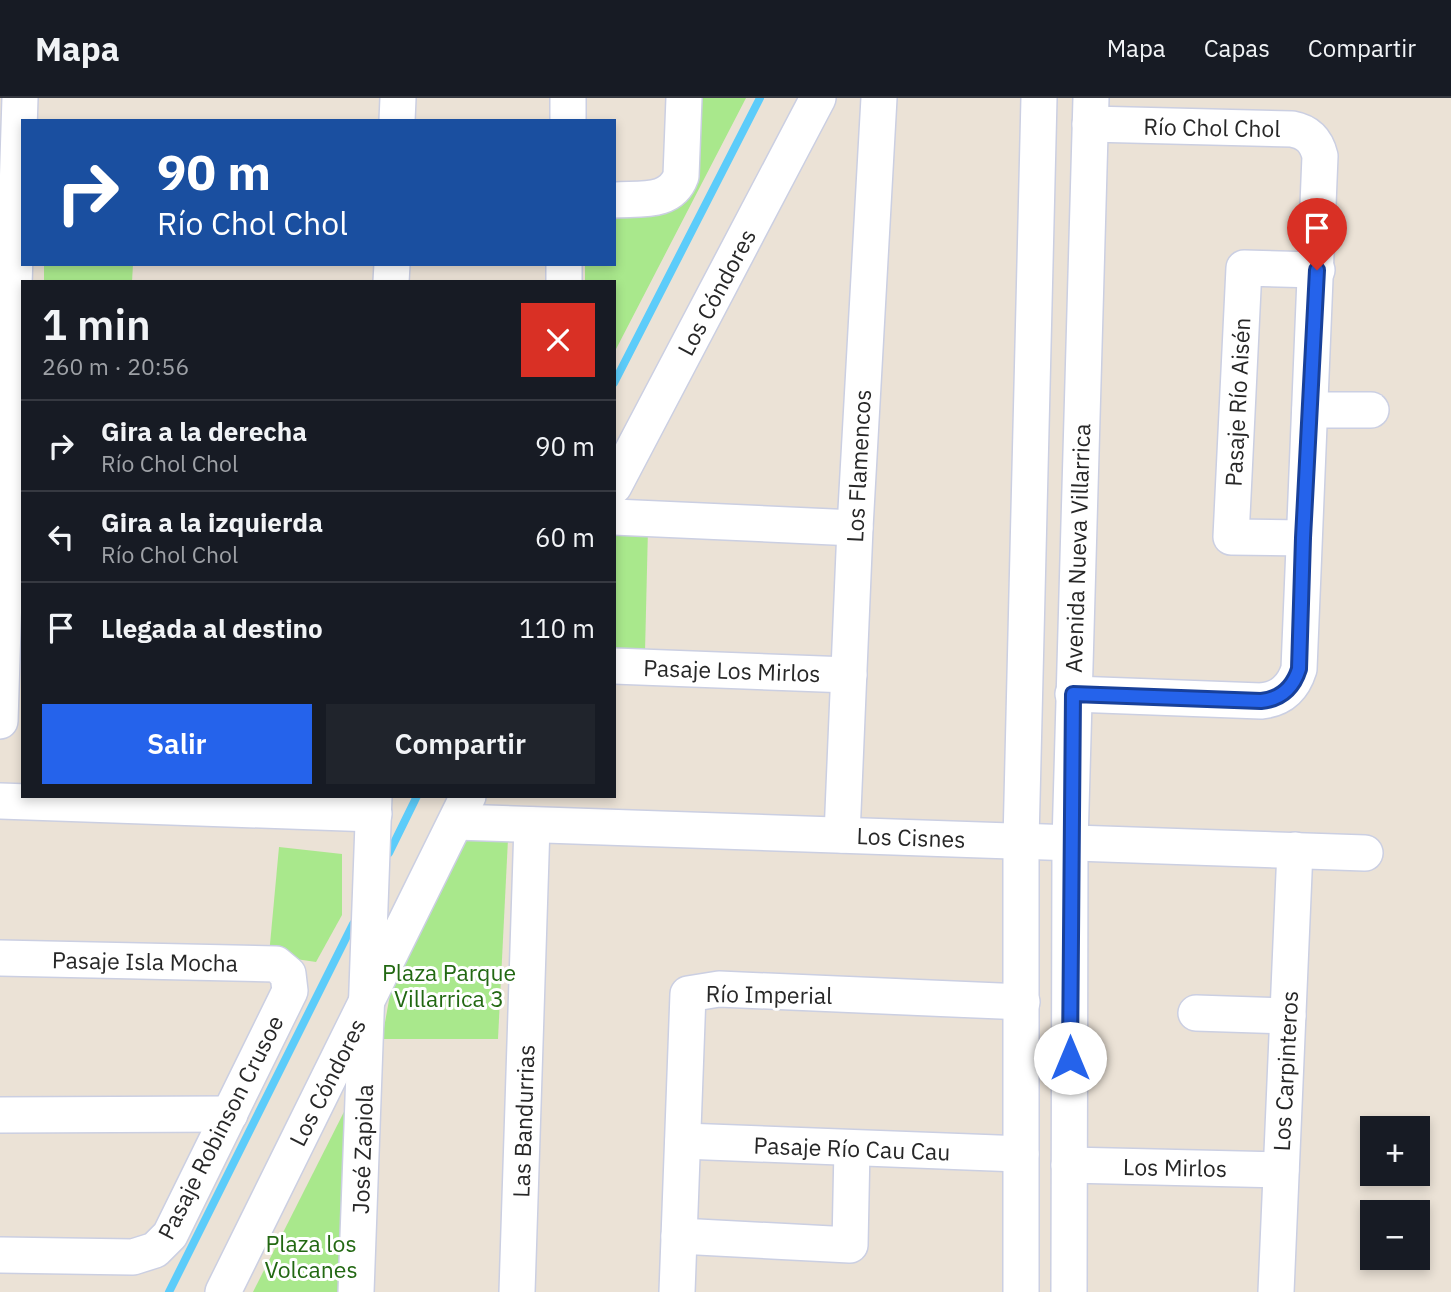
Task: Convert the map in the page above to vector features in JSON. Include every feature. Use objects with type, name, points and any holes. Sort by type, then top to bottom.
[{"type":"street","points":[[0,721],[13,644],[20,98]]},
{"type":"street","points":[[397,119],[398,98]]},
{"type":"street","points":[[568,98],[568,119]]},
{"type":"street","points":[[616,200],[664,196],[678,185],[681,176],[684,98]]},
{"type":"street","name":"Los Cóndores","points":[[616,482],[818,98]]},
{"type":"street","name":"Los Flamencos","points":[[842,835],[855,528],[879,98]]},
{"type":"street","points":[[1021,1292],[1021,841],[1038,98]]},
{"type":"street","name":"Río Chol Chol","points":[[1073,694],[1261,701],[1285,693],[1291,686],[1299,669],[1317,270],[1320,156],[1314,140],[1307,134],[1292,128],[1090,111]]},
{"type":"street","name":"Avenida Nueva Villarrica","points":[[1069,1292],[1070,843],[1090,111]]},
{"type":"street","name":"Pasaje Río Aisén","points":[[1303,538],[1231,537],[1244,268],[1317,270]]},
{"type":"street","points":[[1310,410],[1371,410]]},
{"type":"street","points":[[616,517],[855,528]]},
{"type":"street","name":"Pasaje Los Mirlos","points":[[616,666],[849,675]]},
{"type":"street","points":[[0,801],[374,805]]},
{"type":"street","name":"José Zapiola","points":[[356,1292],[374,805]]},
{"type":"street","name":"Los Cóndores","points":[[223,1292],[462,809]]},
{"type":"street","name":"Los Cisnes","points":[[462,809],[532,825],[1365,853]]},
{"type":"street","name":"Las Bandurrias","points":[[517,1292],[532,825]]},
{"type":"street","name":"Los Carpinteros","points":[[1276,1292],[1295,850]]},
{"type":"street","name":"Pasaje Isla Mocha","points":[[0,958],[276,964],[288,974]]},
{"type":"street","name":"Pasaje Robinson Crusoe","points":[[0,1255],[133,1257],[155,1250],[170,1235],[290,990],[288,974]]},
{"type":"street","name":"Río Imperial","points":[[677,1292],[688,994],[719,989],[1022,1002]]},
{"type":"street","points":[[1196,1013],[1288,1016]]},
{"type":"street","points":[[0,1115],[230,1114]]},
{"type":"street","name":"Pasaje Río Cau Cau","points":[[683,1141],[1021,1154]]},
{"type":"street","points":[[679,1236],[850,1245],[852,1148]]},
{"type":"street","name":"Los Mirlos","points":[[1069,1165],[1281,1170]]},
{"type":"green space","points":[[699,98],[746,98],[616,349],[616,280],[585,280],[585,266],[616,266],[616,213],[668,206]]},
{"type":"green space","points":[[44,266],[133,266],[132,280],[44,280]]},
{"type":"green space","points":[[621,526],[648,528],[645,652],[616,652],[616,535]]},
{"type":"green space","name":"Plaza Parque Villarrica 3","points":[[460,835],[508,839],[498,1039],[382,1039],[391,989]]},
{"type":"green space","points":[[279,847],[342,854],[342,915],[316,962],[269,955]]},
{"type":"green space","name":"Plaza los Volcanes","points":[[353,1094],[345,1292],[253,1292]]},
{"type":"waterway","points":[[616,379],[760,98]]},
{"type":"waterway","points":[[389,853],[416,798]]},
{"type":"waterway","points":[[169,1292],[353,924]]},
{"type":"route","points":[[1070,1058],[1073,694],[1261,701],[1285,693],[1296,678],[1299,669],[1317,270]]}]
